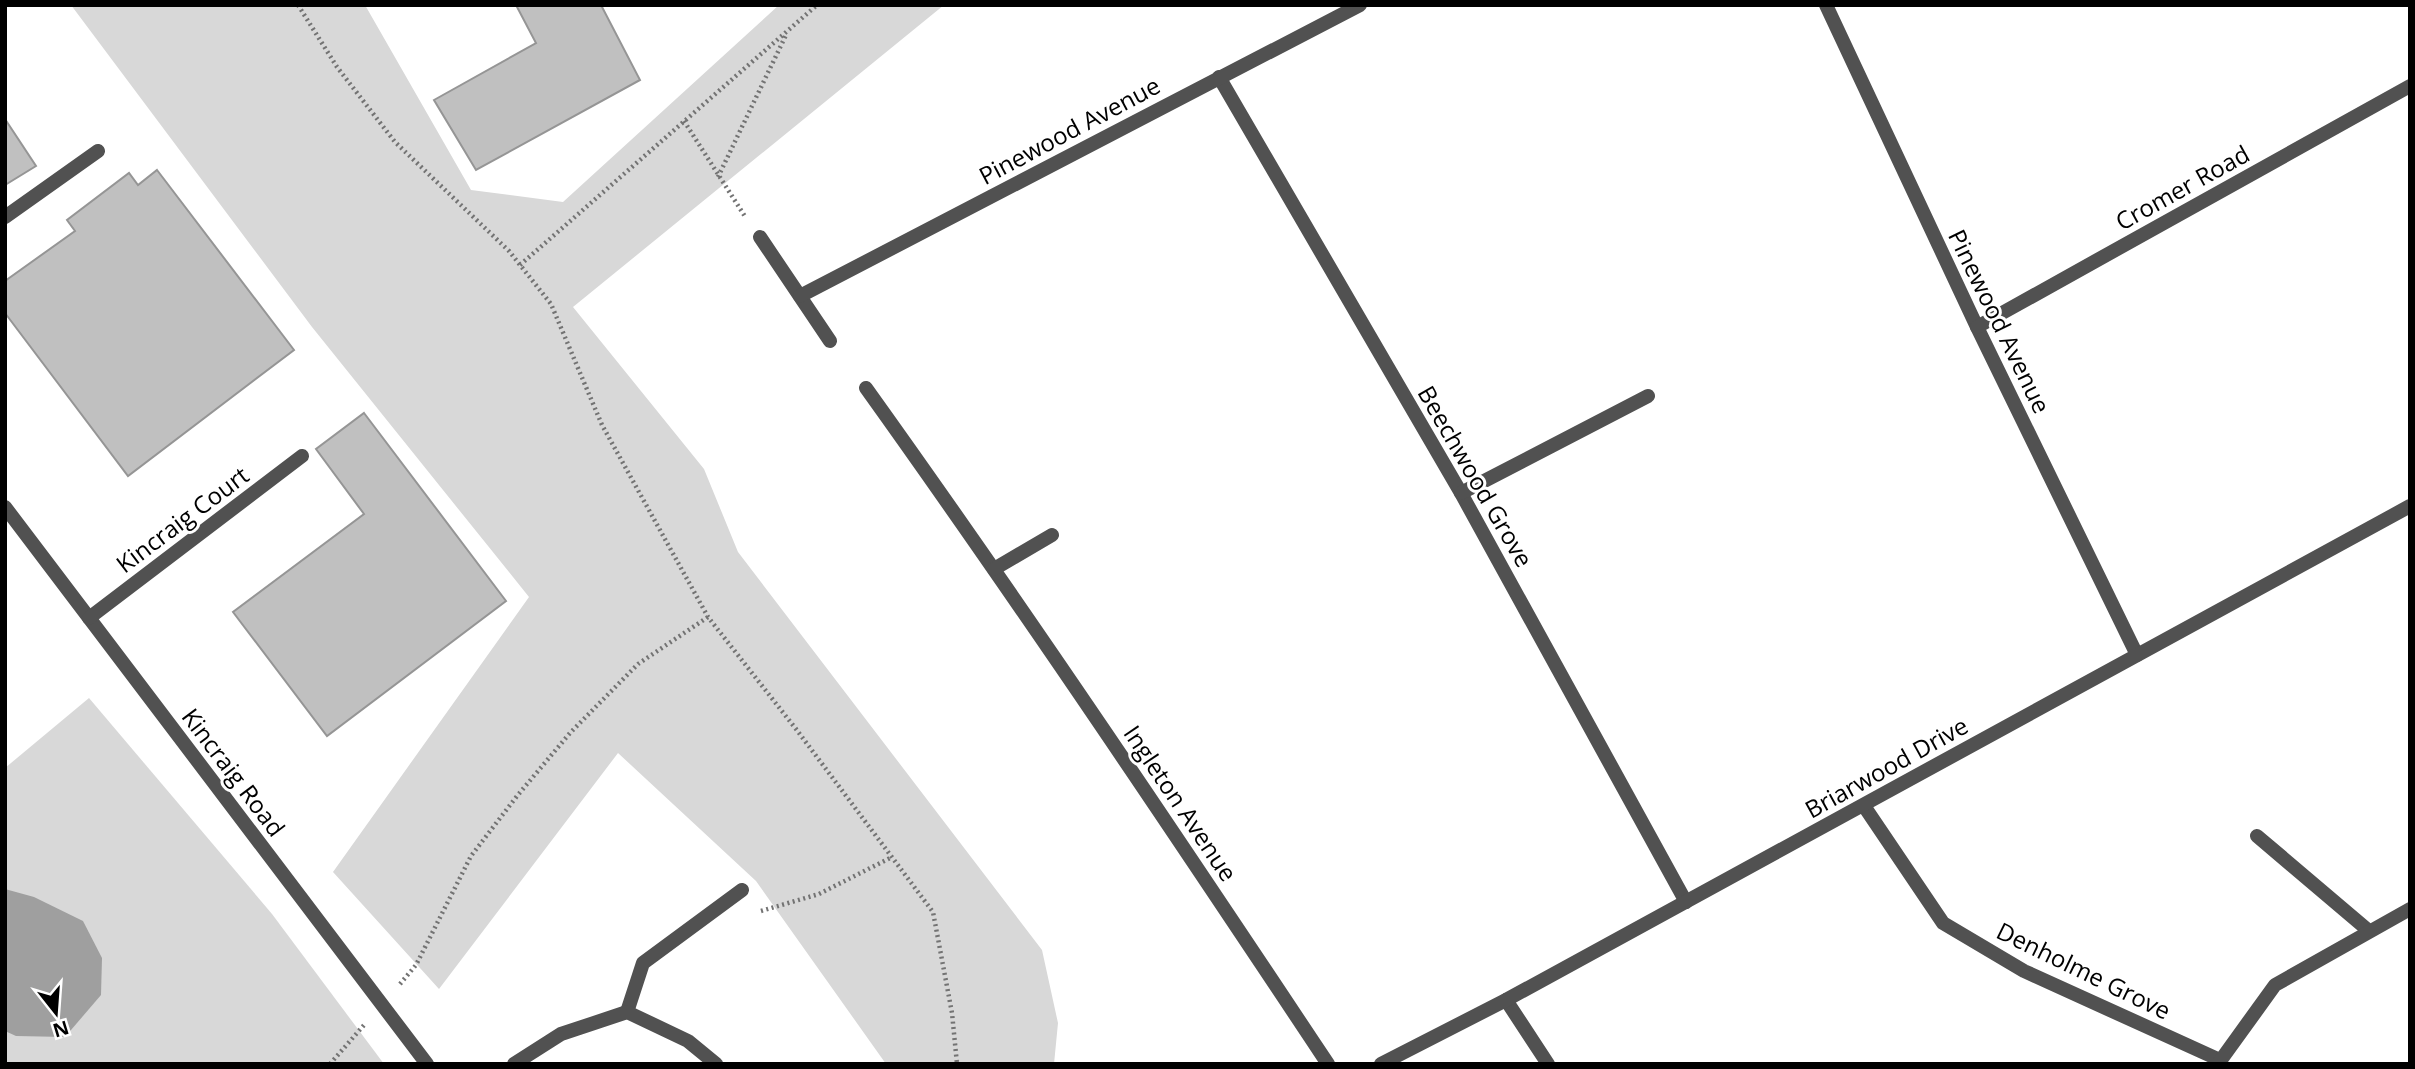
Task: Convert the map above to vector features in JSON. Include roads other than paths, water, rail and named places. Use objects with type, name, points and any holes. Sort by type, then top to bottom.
[{"type":"street","name":"Pinewood Avenue","points":[[800,296],[1360,5]]},
{"type":"street","name":"Pinewood Avenue","points":[[1826,5],[1977,327],[2137,655]]},
{"type":"street","name":"Beechwood Grove","points":[[1219,77],[1461,493],[1686,902]]},
{"type":"street","name":"Cromer Road","points":[[1977,327],[2410,86]]},
{"type":"street","points":[[5,217],[98,151]]},
{"type":"street","points":[[760,237],[830,341]]},
{"type":"street","name":"Ingleton Avenue","points":[[866,388],[1138,778],[1328,1064]]},
{"type":"street","points":[[1461,493],[1648,396]]},
{"type":"street","name":"Kincraig Court","points":[[89,618],[302,456]]},
{"type":"street","name":"Briarwood Drive","points":[[1381,1064],[1506,1000],[1864,806],[2410,506]]},
{"type":"street","name":"Kincraig Road","points":[[5,508],[427,1064]]},
{"type":"street","points":[[994,569],[1052,535]]},
{"type":"street","name":"Denholme Grove","points":[[1864,806],[1943,922],[2024,971],[2219,1062]]},
{"type":"street","points":[[2257,836],[2369,931]]},
{"type":"street","points":[[627,1012],[643,963],[741,890]]},
{"type":"street","points":[[2219,1062],[2275,985],[2410,909]]},
{"type":"street","points":[[1506,1000],[1548,1064]]},
{"type":"street","points":[[514,1064],[561,1034],[627,1012],[688,1041],[716,1064]]}]
